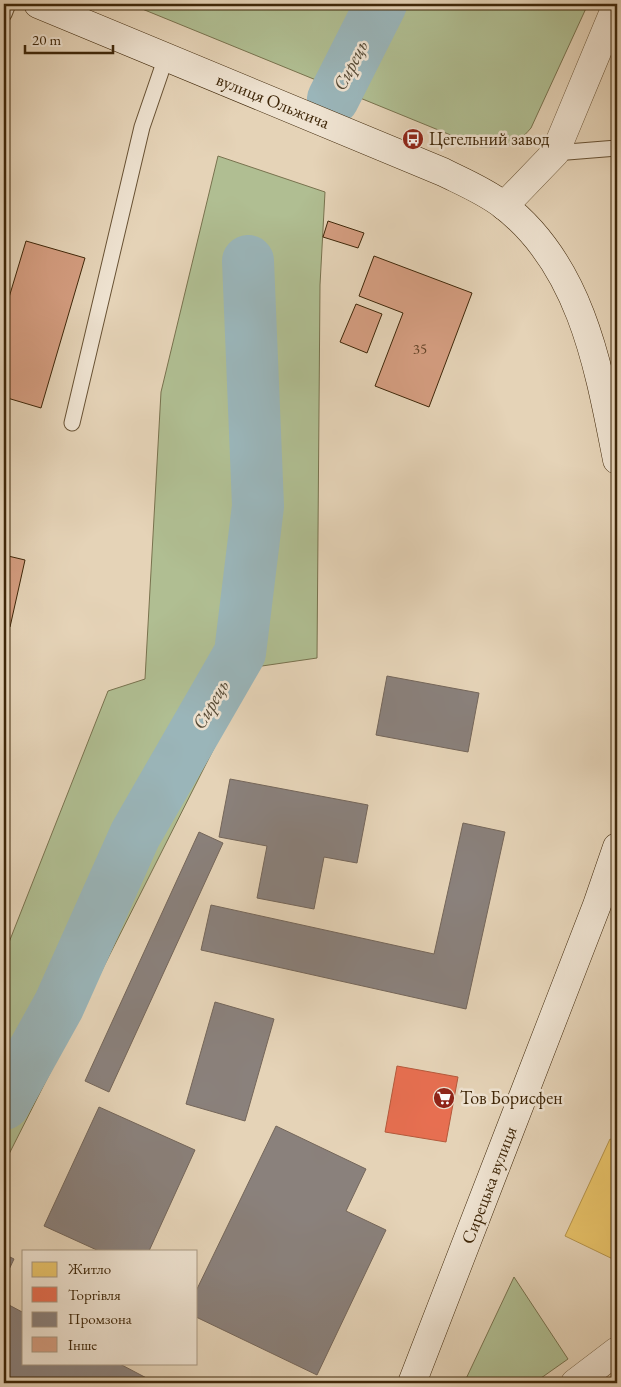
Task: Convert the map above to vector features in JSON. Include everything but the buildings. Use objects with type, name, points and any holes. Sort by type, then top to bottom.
[{"type":"main road","name":"вулиця Ольжича","points":[[38,4],[127,43],[166,57],[443,172],[504,206]]},
{"type":"main road","points":[[616,4],[555,152],[504,206],[541,242],[566,281],[577,303],[591,347],[617,460]]},
{"type":"main road","name":"Сирецька вулиця","points":[[412,1383],[598,905],[617,847]]},
{"type":"main road","points":[[575,1383],[617,1350]]},
{"type":"lane","points":[[4,14],[8,4]]},
{"type":"lane","points":[[72,423],[142,127],[166,57]]},
{"type":"lane","points":[[555,152],[617,148]]},
{"type":"green space","points":[[130,4],[588,4],[531,128],[514,143],[503,146],[480,147]]},
{"type":"green space","points":[[218,156],[325,192],[320,285],[317,658],[255,667],[4,1164],[4,955],[108,691],[145,679],[161,392]]},
{"type":"green space","points":[[514,1277],[568,1359],[534,1383],[464,1383]]},
{"type":"waterway","name":"Сирець","points":[[333,99],[381,4]]},
{"type":"waterway","name":"Сирець","points":[[4,1104],[59,1005],[135,835],[240,653],[258,506],[248,261]]},
{"type":"place","name":"Цегельний завод","points":[[413,139]]},
{"type":"place","name":"Тов Борисфен","points":[[444,1098]]}]
